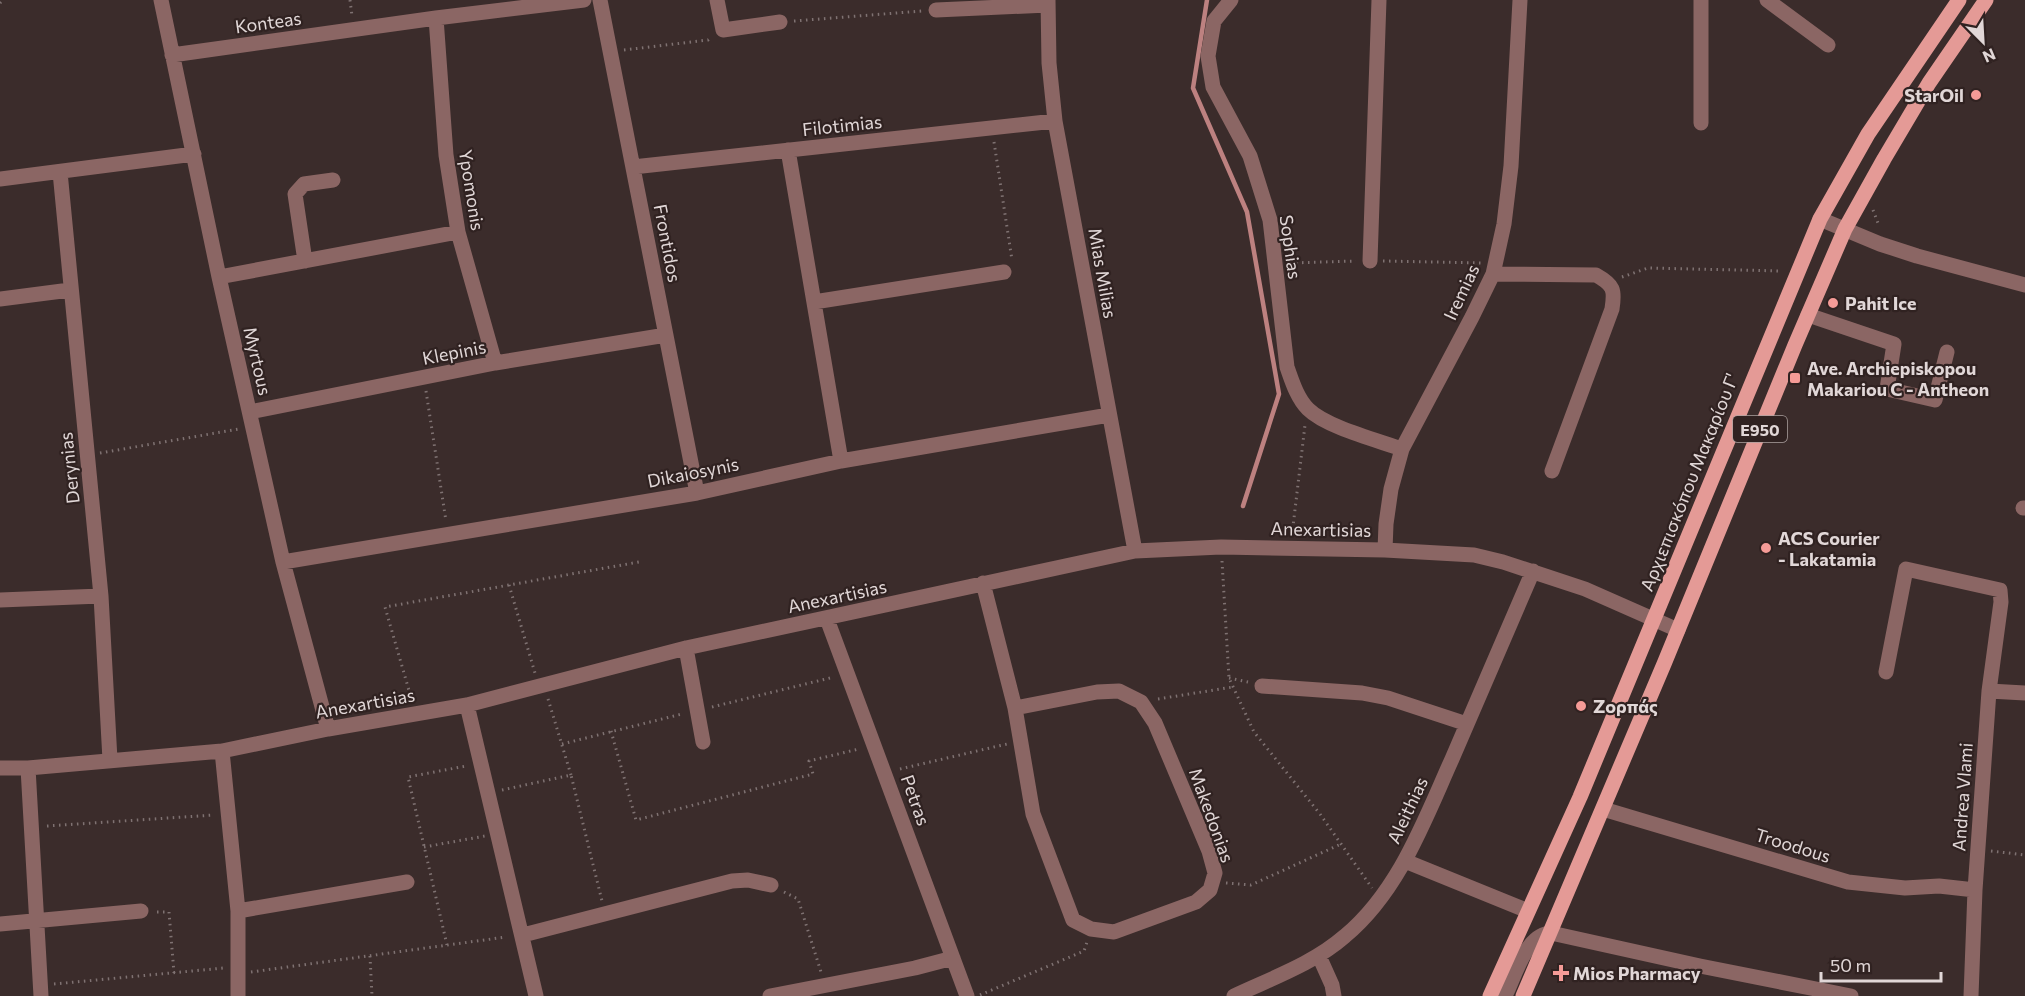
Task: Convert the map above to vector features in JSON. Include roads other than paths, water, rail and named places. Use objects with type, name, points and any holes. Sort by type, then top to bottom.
[{"type":"main road","name":"Αρχιεπισκόπου Μακαρίου Γ'","points":[[1490,996],[1580,797],[1820,219],[1868,134],[1959,0]]},
{"type":"main road","name":"E950","points":[[1523,996],[1604,809],[1845,229],[1929,83],[1986,0]]},
{"type":"street","name":"Myrtous","points":[[161,0],[219,277],[283,562],[328,729]]},
{"type":"street","name":"Konteas","points":[[172,55],[584,0]]},
{"type":"street","name":"Frontidos","points":[[600,0],[697,493]]},
{"type":"street","points":[[717,0],[723,30],[780,22]]},
{"type":"street","name":"Sophias","points":[[1231,0],[1214,21],[1208,56],[1213,87],[1250,156],[1270,220],[1287,367],[1295,389],[1307,408],[1328,422],[1402,449]]},
{"type":"street","points":[[1371,261],[1379,0]]},
{"type":"street","name":"Iremias","points":[[1385,550],[1391,489],[1402,449],[1493,274],[1504,224],[1511,166],[1520,0]]},
{"type":"street","points":[[1701,0],[1701,123]]},
{"type":"street","points":[[1773,1],[1828,45]]},
{"type":"street","points":[[936,10],[1048,2]]},
{"type":"street","name":"Mias Milias","points":[[1048,2],[1049,63],[1055,121],[1136,551]]},
{"type":"street","name":"Ypomonis","points":[[436,18],[446,154],[459,232],[495,363]]},
{"type":"street","name":"Filotimias","points":[[633,167],[1055,121]]},
{"type":"street","points":[[788,150],[841,461]]},
{"type":"street","points":[[0,179],[194,154]]},
{"type":"street","name":"Derynias","points":[[60,172],[101,596],[110,760]]},
{"type":"street","points":[[306,261],[295,194],[304,184],[333,180]]},
{"type":"street","points":[[1820,219],[1917,256],[2025,285]]},
{"type":"street","points":[[219,277],[459,232]]},
{"type":"street","points":[[814,302],[1004,272]]},
{"type":"street","points":[[1493,274],[1596,275],[1609,282],[1614,294],[1612,309],[1552,471]]},
{"type":"street","points":[[0,299],[70,290]]},
{"type":"street","points":[[1808,315],[1894,344],[1887,389],[1935,400],[1947,352]]},
{"type":"street","name":"Klepinis","points":[[251,420],[424,377],[666,334]]},
{"type":"street","name":"Dikaiosynis","points":[[283,562],[697,493],[841,461],[1109,415]]},
{"type":"street","name":"Anexartisias","points":[[0,768],[28,768],[222,751],[328,729],[467,705],[686,648],[1136,551],[1221,548],[1385,550],[1474,555],[1533,571],[1585,589],[1678,630]]},
{"type":"street","name":"Andrea Vlami","points":[[1886,672],[1906,569],[2000,590],[2001,602],[1989,691],[1975,890],[1971,996]]},
{"type":"street","name":"Aleithias","points":[[1234,996],[1319,956],[1347,935],[1380,899],[1405,861],[1533,571]]},
{"type":"street","points":[[983,583],[1015,708]]},
{"type":"street","points":[[0,600],[101,596]]},
{"type":"street","name":"Petras","points":[[827,619],[967,996]]},
{"type":"street","points":[[686,648],[703,742]]},
{"type":"street","points":[[1262,686],[1362,693],[1388,698],[1467,724]]},
{"type":"street","points":[[1989,691],[2025,693]]},
{"type":"street","name":"Makedonias","points":[[1108,692],[1119,692],[1141,702],[1155,723],[1209,851],[1215,873],[1210,890],[1196,902],[1114,932],[1091,928],[1073,920],[1033,814],[1015,708],[1108,692]]},
{"type":"street","points":[[467,705],[536,996]]},
{"type":"street","points":[[222,751],[238,911],[238,996]]},
{"type":"street","points":[[28,768],[40,991]]},
{"type":"street","name":"Troodous","points":[[1604,809],[1848,882],[1905,888],[1939,886],[1975,890]]},
{"type":"street","points":[[1405,861],[1528,911]]},
{"type":"street","points":[[523,935],[732,881],[748,880],[771,885]]},
{"type":"street","points":[[238,911],[407,882]]},
{"type":"street","points":[[0,924],[141,911]]},
{"type":"street","points":[[1505,996],[1530,945],[1544,933],[1851,996]]},
{"type":"street","points":[[1319,956],[1332,985],[1334,996]]},
{"type":"street","points":[[770,996],[819,990],[953,958]]},
{"type":"waterway","points":[[1207,0],[1193,88],[1247,212],[1279,394],[1243,506]]},
{"type":"place","name":"StarOil","points":[[1976,95]]},
{"type":"place","name":"Pahit Ice","points":[[1833,303]]},
{"type":"place","name":"Ave. Archiepiskopou Makariou C - Antheon","points":[[1795,378]]},
{"type":"place","name":"ACS Courier - Lakatamia","points":[[1766,548]]},
{"type":"place","name":"Ζορπάς","points":[[1581,706]]},
{"type":"place","name":"Mios Pharmacy","points":[[1561,973]]}]
